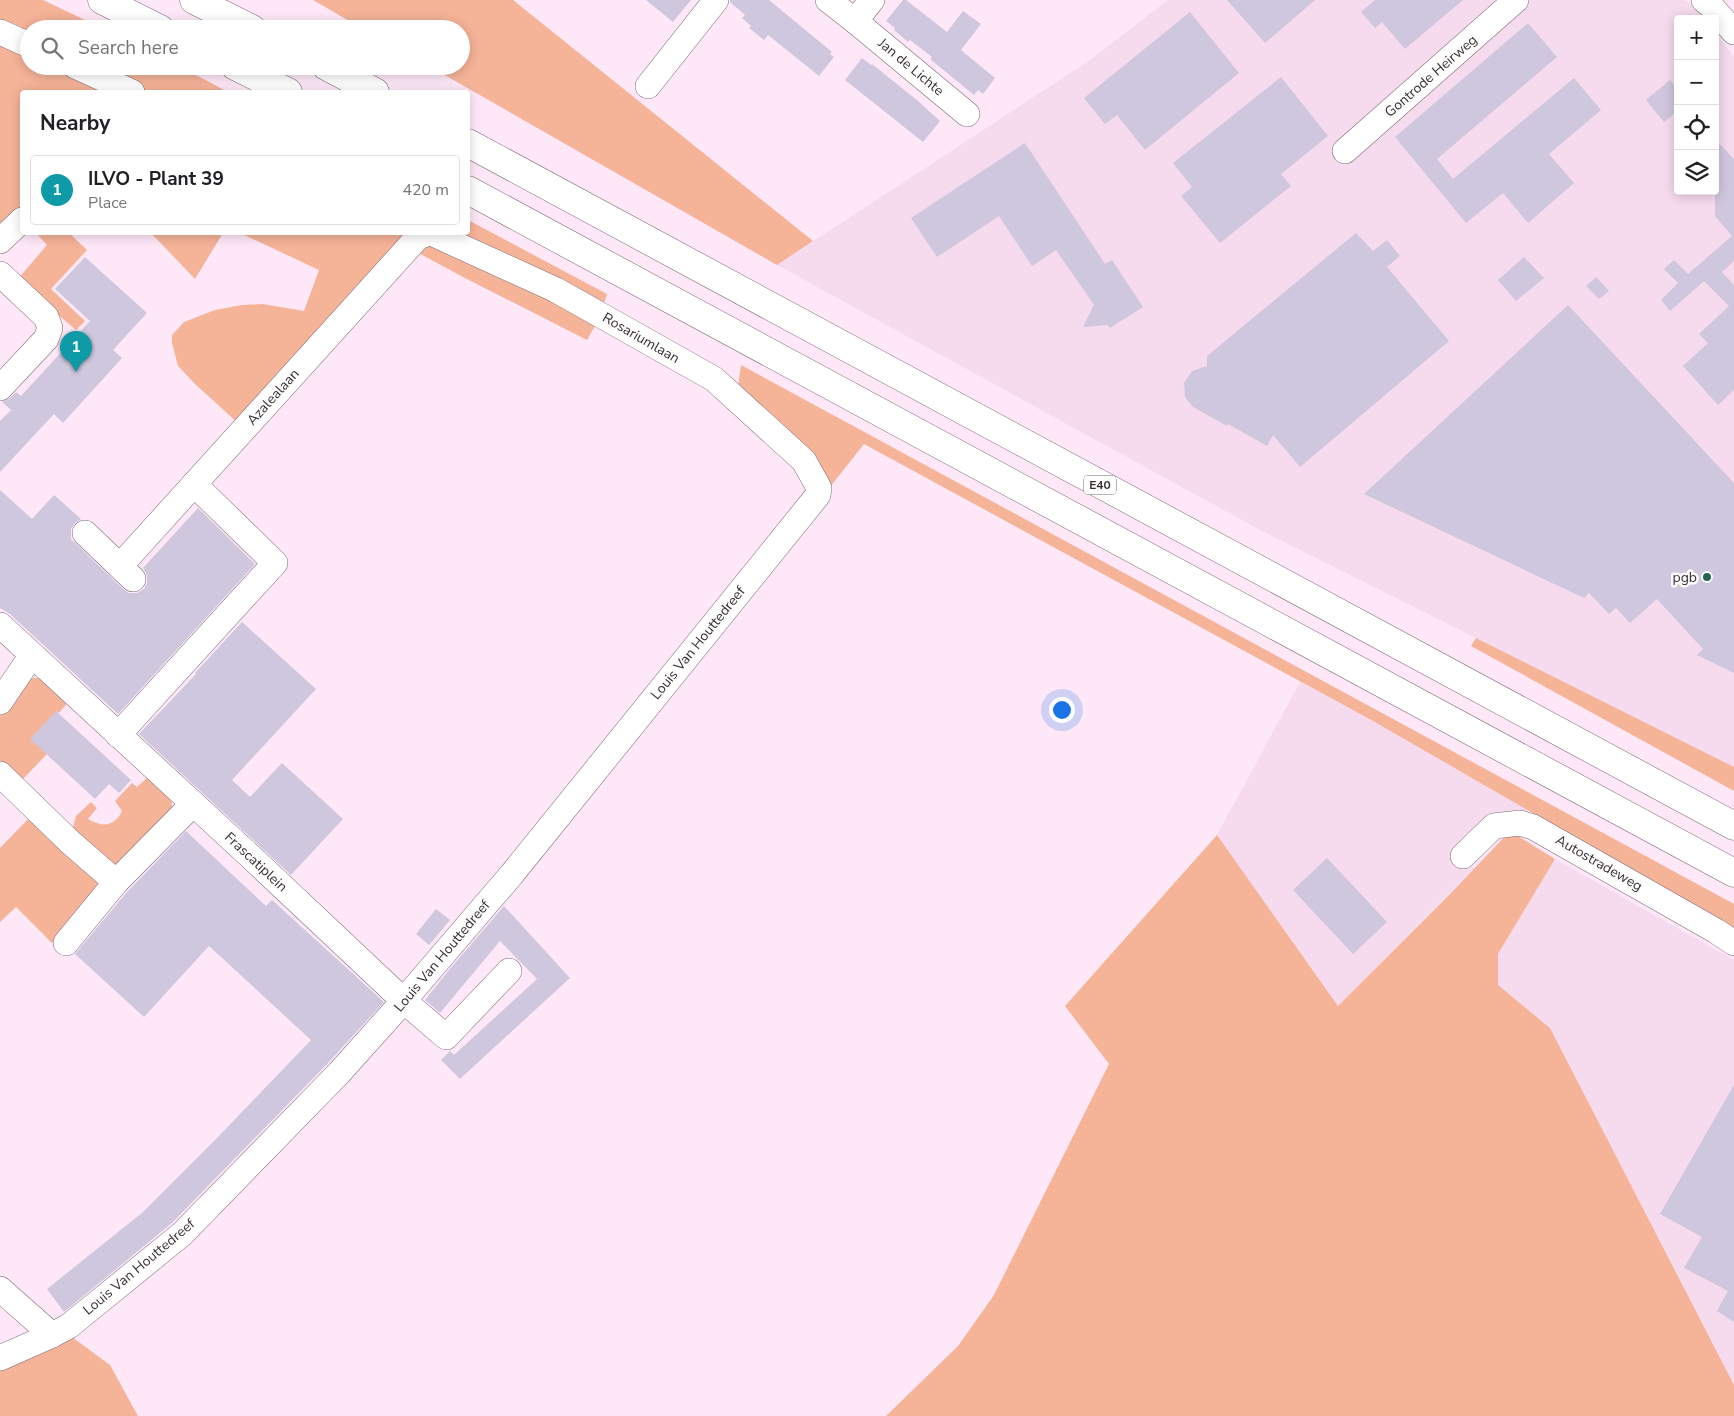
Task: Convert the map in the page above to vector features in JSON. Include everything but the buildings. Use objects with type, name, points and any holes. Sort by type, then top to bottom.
[{"type":"highway","points":[[102,0],[142,20]]},
{"type":"highway","points":[[194,0],[234,20]]},
{"type":"highway","points":[[253,75],[284,90]]},
{"type":"highway","points":[[343,75],[371,90]]},
{"type":"highway","name":"E40","points":[[470,144],[1734,826]]},
{"type":"highway","points":[[470,191],[1734,873]]},
{"type":"street","points":[[648,86],[716,0]]},
{"type":"street","name":"Jan de Lichte","points":[[828,0],[967,114]]},
{"type":"street","points":[[855,21],[872,0]]},
{"type":"street","name":"Gontrode Heirweg","points":[[1345,151],[1516,0]]},
{"type":"street","points":[[1708,2],[1734,32]]},
{"type":"street","points":[[0,32],[20,41]]},
{"type":"street","points":[[95,75],[128,90]]},
{"type":"street","points":[[0,241],[20,222]]},
{"type":"street","name":"Azalealaan","points":[[85,533],[126,572],[194,484],[418,237],[424,235]]},
{"type":"street","name":"Rosariumlaan","points":[[433,235],[556,290],[714,379],[804,461],[819,488]]},
{"type":"street","points":[[0,274],[46,317],[50,328],[46,339],[0,388]]},
{"type":"street","points":[[118,735],[275,563],[194,484]]},
{"type":"street","name":"Louis Van Houttedreef","points":[[0,1358],[69,1326],[182,1234],[339,1073],[404,1002],[512,874],[818,495],[819,488]]},
{"type":"street","name":"Frascatiplein","points":[[0,625],[404,1002],[446,1037],[509,972]]},
{"type":"street","points":[[0,702],[32,655]]},
{"type":"street","points":[[0,774],[70,842],[116,882]]},
{"type":"street","points":[[66,943],[116,882],[193,804]]},
{"type":"street","name":"Autostradeweg","points":[[1464,856],[1494,826],[1520,823],[1533,827],[1734,943]]},
{"type":"street","points":[[0,1289],[52,1335]]},
{"type":"shaded area","points":[[0,0],[43,0],[85,20],[20,20],[20,75],[196,75],[224,90],[20,90],[20,233],[0,248]]},
{"type":"shaded area","points":[[313,0],[513,0],[813,241],[777,265],[445,75],[470,75],[470,20],[347,20]]},
{"type":"shaded area","points":[[1168,0],[1685,0],[1701,11],[1704,15],[1674,15],[1674,195],[1719,195],[1719,36],[1734,57],[1734,767],[1260,530],[777,265],[1090,60]]},
{"type":"shaded area","points":[[470,221],[607,294],[599,319],[587,340],[413,250],[239,424],[178,366],[172,343],[172,335],[184,322],[215,310],[242,305],[263,304],[304,311],[319,270],[244,235],[470,235]]},
{"type":"shaded area","points":[[38,235],[71,235],[87,250],[51,289],[85,321],[76,330],[17,280],[47,245]]},
{"type":"shaded area","points":[[153,235],[222,235],[195,279]]},
{"type":"shaded area","points":[[741,365],[1734,904],[1734,929],[1373,721],[864,444],[830,487],[737,393]]},
{"type":"shaded area","points":[[1476,638],[1734,767],[1734,791],[1471,646]]},
{"type":"shaded area","points":[[26,678],[45,678],[70,700],[59,713],[56,711],[47,754],[20,782],[0,764],[0,714]]},
{"type":"shaded area","points":[[1300,682],[1373,721],[1529,811],[1501,816],[1455,853],[1474,868],[1338,1006],[1217,835]]},
{"type":"shaded area","points":[[151,774],[171,797],[173,816],[133,855],[113,866],[73,828],[76,816],[91,802],[97,808],[88,819],[99,824],[108,824],[116,820],[122,811],[115,801],[132,783],[137,787]]},
{"type":"shaded area","points":[[33,814],[102,882],[97,894],[52,943],[16,907],[0,922],[0,848]]},
{"type":"shaded area","points":[[1510,831],[1555,859],[1498,954],[1498,985],[1550,1028],[1734,1385],[1734,1416],[886,1416],[958,1346],[994,1295],[1109,1064],[1065,1006],[1217,835],[1338,1006]]},
{"type":"shaded area","points":[[1555,859],[1734,960],[1734,1385],[1550,1028],[1498,985],[1498,954]]},
{"type":"shaded area","points":[[68,1334],[110,1365],[138,1416],[0,1416],[0,1362]]},
{"type":"place","name":"ILVO - Plant 39","points":[[76,372]]},
{"type":"place","name":"pgb","points":[[1707,577]]}]
